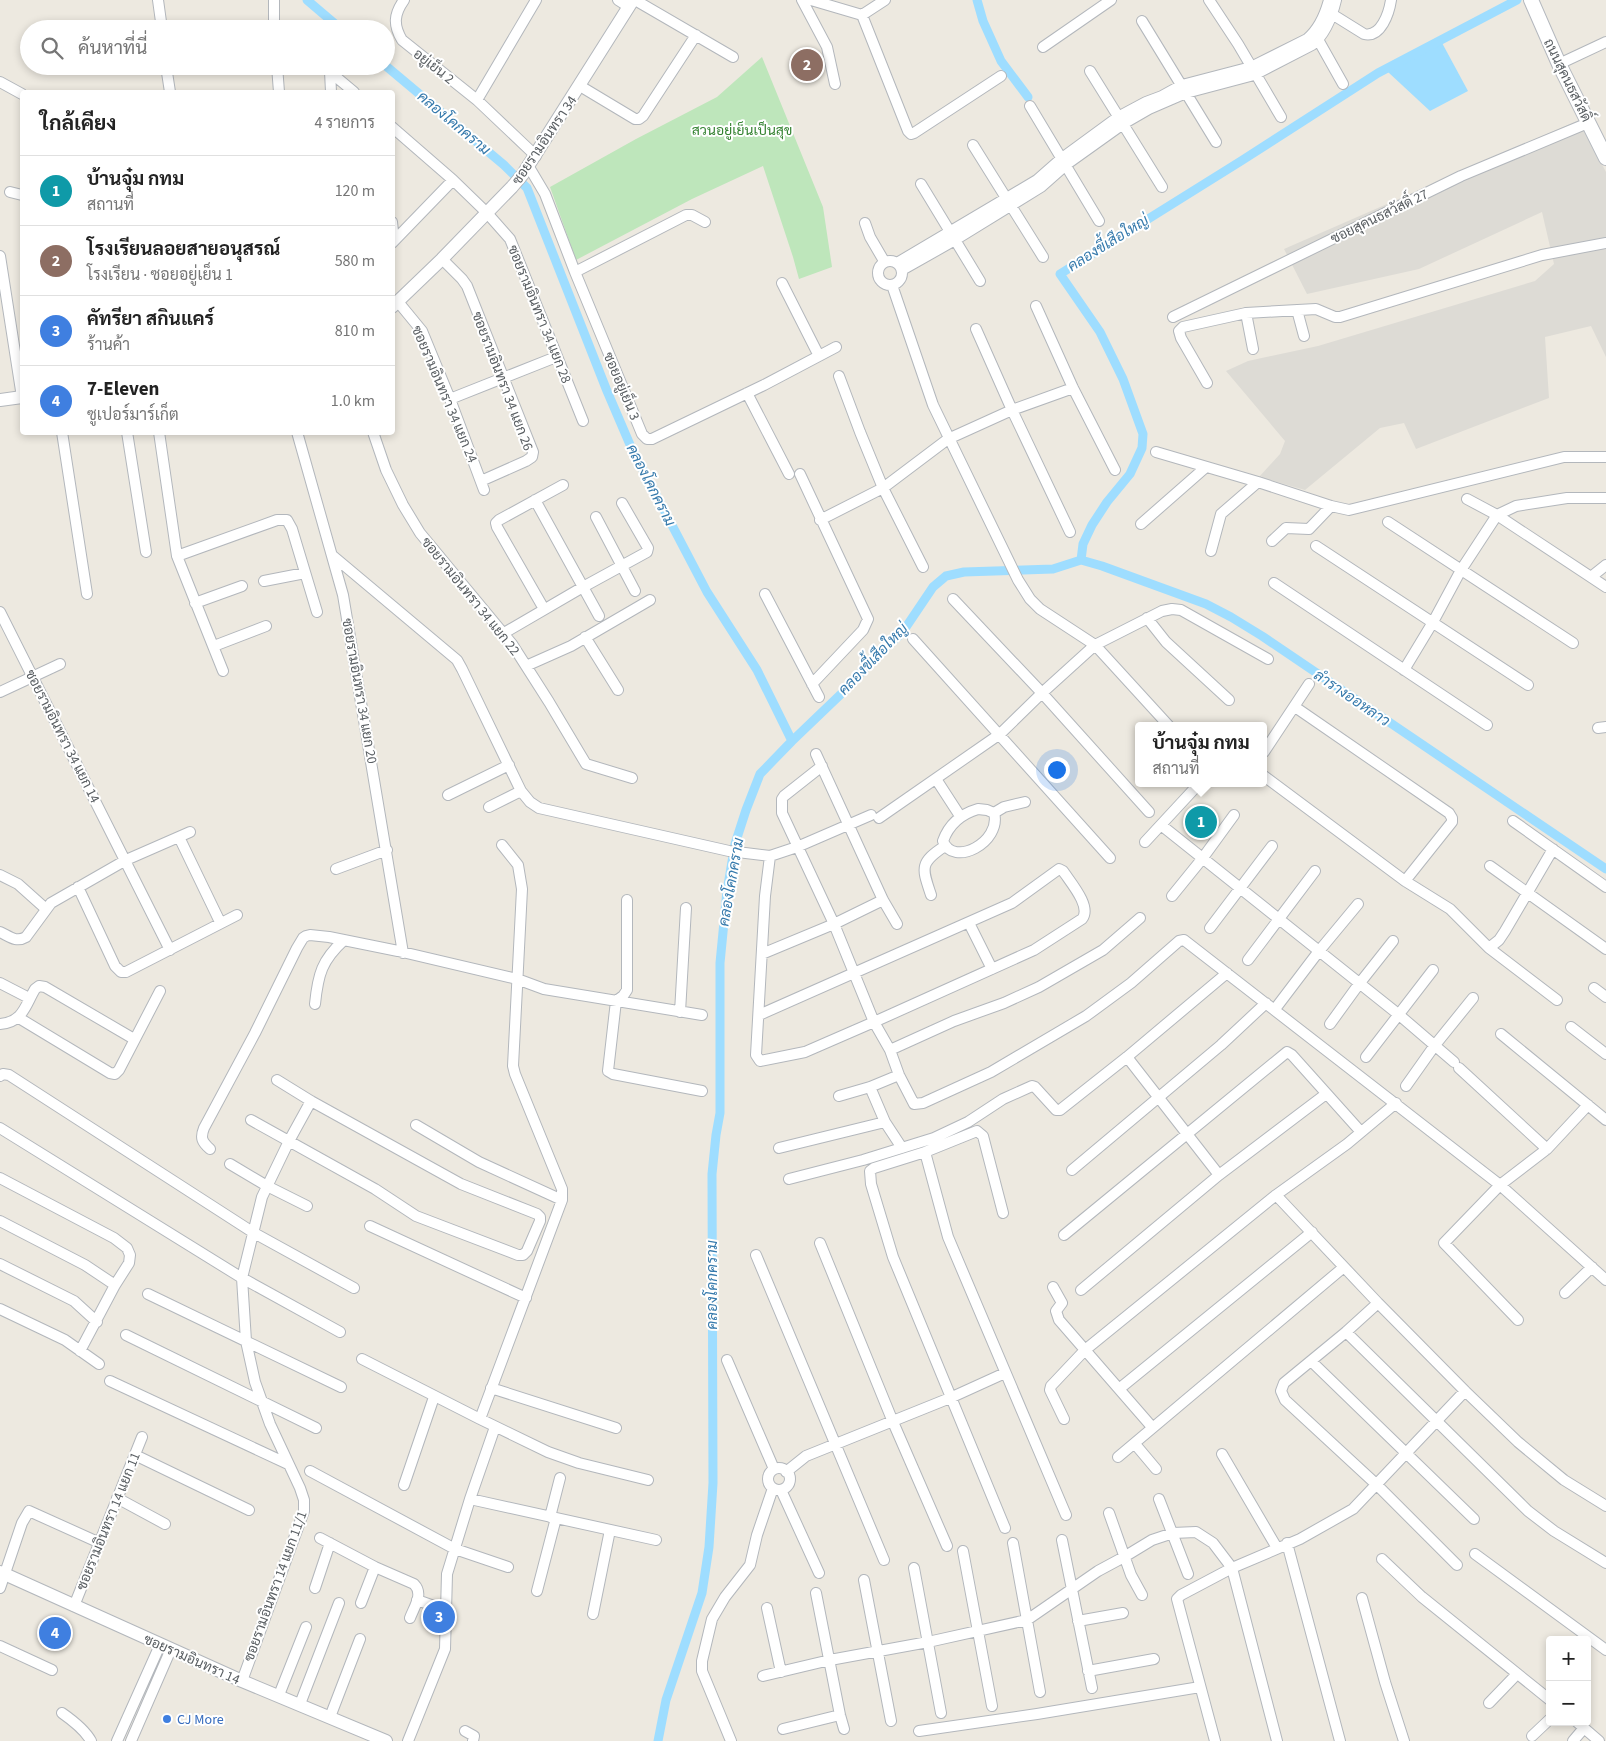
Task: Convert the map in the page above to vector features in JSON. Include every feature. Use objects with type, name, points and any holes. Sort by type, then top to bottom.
[{"type":"main road","name":"ถนนสุคนธสวัสดิ์","points":[[1531,0],[1559,64],[1606,158]]},
{"type":"street","points":[[158,0],[161,20]]},
{"type":"street","points":[[274,0],[275,20]]},
{"type":"street","name":"อยู่เย็น 2","points":[[404,0],[395,21],[397,31],[402,40],[477,100],[529,166]]},
{"type":"street","points":[[477,100],[536,0]]},
{"type":"street","points":[[618,0],[633,2],[733,57]]},
{"type":"street","points":[[802,0],[826,47],[834,84]]},
{"type":"street","points":[[811,0],[862,16]]},
{"type":"street","points":[[862,16],[885,0]]},
{"type":"street","points":[[1043,47],[1111,0]]},
{"type":"street","points":[[1209,0],[1238,44],[1281,117]]},
{"type":"street","points":[[899,266],[1008,202],[1146,102],[1184,89],[1253,70],[1316,36],[1329,8],[1336,0]]},
{"type":"street","points":[[1329,8],[1364,34],[1370,35],[1376,32],[1384,20],[1391,0]]},
{"type":"street","name":"ซอยรามอินทรา 34","points":[[396,305],[512,187],[529,166],[633,2]]},
{"type":"street","points":[[862,16],[908,131],[911,134],[914,134],[1001,76]]},
{"type":"street","points":[[1142,21],[1216,142]]},
{"type":"street","points":[[580,86],[635,119],[639,119],[643,116],[696,35]]},
{"type":"street","points":[[1316,36],[1343,84]]},
{"type":"street","points":[[1559,64],[1606,42]]},
{"type":"street","points":[[1090,71],[1162,187]]},
{"type":"street","points":[[167,75],[170,90]]},
{"type":"street","points":[[278,75],[279,90]]},
{"type":"street","points":[[327,75],[331,90]]},
{"type":"street","points":[[333,75],[352,90]]},
{"type":"street","points":[[0,82],[20,93]]},
{"type":"street","points":[[1030,106],[1065,161],[1099,221]]},
{"type":"street","name":"ซอยสุคนธสวัสดิ์ 27","points":[[1172,317],[1461,176],[1588,123]]},
{"type":"street","name":"ซอยรามอินทรา 34 แยก 28","points":[[395,130],[453,180],[487,213],[510,240],[582,421]]},
{"type":"street","points":[[973,145],[1043,257]]},
{"type":"street","name":"ซอยอยู่เย็น 3","points":[[529,166],[545,194],[642,434],[647,439],[652,440],[836,347]]},
{"type":"street","points":[[395,240],[453,180]]},
{"type":"street","points":[[921,184],[980,281]]},
{"type":"street","points":[[10,192],[20,194]]},
{"type":"street","points":[[575,272],[686,215],[692,215],[705,222]]},
{"type":"street","points":[[865,223],[884,261]]},
{"type":"street","points":[[1207,383],[1181,338],[1180,329],[1183,327],[1246,312],[1316,309],[1335,317],[1340,317],[1542,255],[1606,243]]},
{"type":"street","points":[[0,256],[20,384]]},
{"type":"street","name":"ซอยรามอินทรา 34 แยก 26","points":[[442,259],[467,286],[533,452],[532,457],[482,486]]},
{"type":"street","points":[[891,260],[899,266],[900,280],[892,285],[881,281],[878,276],[880,265],[884,261],[891,260]]},
{"type":"street","points":[[782,283],[819,356]]},
{"type":"street","points":[[892,285],[932,406],[1018,580],[1030,599],[1040,609],[1095,645],[1165,722]]},
{"type":"street","name":"ซอยรามอินทรา 34 แยก 24","points":[[396,305],[422,331],[450,399],[482,486]]},
{"type":"street","points":[[1036,306],[1073,388],[1115,470]]},
{"type":"street","points":[[1297,310],[1304,336]]},
{"type":"street","points":[[1246,312],[1253,349]]},
{"type":"street","points":[[976,329],[1070,532]]},
{"type":"street","points":[[450,399],[556,356]]},
{"type":"street","points":[[839,376],[883,488],[923,567]]},
{"type":"street","points":[[820,520],[883,488],[948,439],[1012,410],[1073,388]]},
{"type":"street","points":[[747,393],[789,474]]},
{"type":"street","points":[[0,400],[20,397]]},
{"type":"street","points":[[62,435],[86,594]]},
{"type":"street","points":[[127,435],[146,552]]},
{"type":"street","points":[[159,435],[178,556],[223,671]]},
{"type":"street","name":"ซอยรามอินทรา 34 แยก 20","points":[[298,435],[343,595],[403,953]]},
{"type":"street","name":"ซอยรามอินทรา 34 แยก 22","points":[[374,435],[386,470],[420,533],[504,633],[586,764],[632,778]]},
{"type":"street","points":[[1156,452],[1344,510],[1355,509],[1564,457],[1606,457]]},
{"type":"street","points":[[1141,524],[1206,467]]},
{"type":"street","points":[[800,474],[868,619],[863,630],[812,684]]},
{"type":"street","points":[[1211,551],[1221,514],[1258,482]]},
{"type":"street","points":[[544,609],[496,523],[563,485]]},
{"type":"street","points":[[1404,670],[1461,570],[1497,516],[1516,506],[1567,498],[1606,498]]},
{"type":"street","points":[[1467,499],[1497,516],[1606,587]]},
{"type":"street","points":[[535,500],[599,616]]},
{"type":"street","points":[[504,633],[582,587],[647,553],[648,549],[622,503]]},
{"type":"street","points":[[1272,541],[1286,528],[1309,529],[1331,506]]},
{"type":"street","points":[[596,518],[635,591]]},
{"type":"street","points":[[178,556],[282,519],[287,520],[292,529],[317,612]]},
{"type":"street","points":[[1388,522],[1573,643]]},
{"type":"street","points":[[1316,546],[1528,685]]},
{"type":"street","points":[[333,556],[456,660],[522,792],[530,802],[539,808],[733,851],[770,856],[797,847],[849,824],[875,816],[936,779],[1000,734],[1095,645],[1168,609],[1180,610],[1268,659]]},
{"type":"street","points":[[1591,577],[1606,565]]},
{"type":"street","points":[[264,581],[305,573]]},
{"type":"street","points":[[1274,583],[1487,725]]},
{"type":"street","points":[[195,603],[242,586]]},
{"type":"street","points":[[764,594],[819,697]]},
{"type":"street","points":[[953,599],[1042,693],[1149,812]]},
{"type":"street","points":[[526,666],[571,646],[650,600]]},
{"type":"street","name":"ซอยรามอินทรา 34 แยก 14","points":[[0,612],[170,950]]},
{"type":"street","points":[[1147,618],[1172,647],[1229,700]]},
{"type":"street","points":[[214,646],[266,626]]},
{"type":"street","points":[[585,637],[618,690]]},
{"type":"street","points":[[913,639],[1110,858]]},
{"type":"street","points":[[1,688],[33,677],[60,664]]},
{"type":"street","points":[[1267,748],[1309,684]]},
{"type":"street","points":[[1295,707],[1449,813],[1452,822],[1405,881]]},
{"type":"street","points":[[816,754],[883,900],[897,924]]},
{"type":"street","points":[[448,795],[510,765]]},
{"type":"street","points":[[822,766],[789,791],[782,799],[782,812],[834,924],[853,974],[874,1022],[890,1050],[911,1102],[916,1105],[991,1072],[1086,1016],[1131,983],[1180,940],[1185,941],[1500,1185],[1606,1280]]},
{"type":"street","points":[[1267,778],[1405,881],[1450,909],[1489,948],[1558,1000]]},
{"type":"street","points":[[936,779],[960,816]]},
{"type":"street","points":[[1145,842],[1195,788]]},
{"type":"street","points":[[489,807],[522,792]]},
{"type":"street","points":[[994,813],[1004,807],[1025,802]]},
{"type":"street","points":[[978,810],[987,810],[994,813],[996,820],[993,831],[979,846],[957,853],[945,846],[943,841],[946,832],[960,816],[978,810]]},
{"type":"street","points":[[1172,896],[1234,815]]},
{"type":"street","points":[[1513,821],[1606,887]]},
{"type":"street","points":[[1161,826],[1436,1045],[1547,1148]]},
{"type":"street","points":[[0,932],[15,940],[21,940],[26,937],[51,902],[126,860],[190,832]]},
{"type":"street","points":[[179,837],[220,922]]},
{"type":"street","points":[[480,1419],[562,1200],[562,1189],[515,1074],[522,883],[518,866],[502,845]]},
{"type":"street","points":[[930,895],[924,866],[927,859],[945,846]]},
{"type":"street","points":[[1210,928],[1272,846]]},
{"type":"street","points":[[1489,948],[1502,935],[1553,849]]},
{"type":"street","points":[[336,869],[387,850]]},
{"type":"street","points":[[759,1015],[1012,903],[1059,869],[1063,871],[1085,905],[1086,914],[1082,919],[1034,950],[805,1052],[763,1062],[758,1060],[756,1056],[765,896],[770,856]]},
{"type":"street","points":[[1490,866],[1606,949]]},
{"type":"street","points":[[1248,960],[1316,871]]},
{"type":"street","points":[[0,875],[18,884],[46,909]]},
{"type":"street","points":[[78,887],[115,966],[121,972],[126,972],[220,922],[237,915]]},
{"type":"street","points":[[627,900],[627,990],[616,1001],[608,1065],[610,1073],[702,1091]]},
{"type":"street","points":[[762,954],[834,924],[883,900]]},
{"type":"street","points":[[1072,1170],[1270,1006],[1358,904]]},
{"type":"street","points":[[680,1012],[686,908]]},
{"type":"street","points":[[890,1050],[954,1021],[1004,1003],[1040,987],[1103,950],[1140,918]]},
{"type":"street","points":[[969,923],[992,969]]},
{"type":"street","points":[[210,1149],[201,1138],[204,1128],[303,938],[310,935],[344,940],[403,953],[517,980],[544,989],[702,1016]]},
{"type":"street","points":[[315,1004],[318,978],[322,966],[344,940]]},
{"type":"street","points":[[1330,1024],[1393,941]]},
{"type":"street","points":[[1366,1057],[1433,970]]},
{"type":"street","points":[[789,1179],[863,1160],[934,1138],[968,1122],[1003,1099],[1032,1086],[1056,1110],[1060,1110],[1127,1057],[1227,973]]},
{"type":"street","points":[[0,982],[29,998]]},
{"type":"street","points":[[0,1024],[12,1022],[19,1018],[29,998],[39,986],[134,1040]]},
{"type":"street","points":[[1594,988],[1606,997]]},
{"type":"street","points":[[19,1018],[110,1073],[115,1074],[160,992]]},
{"type":"street","points":[[1406,1086],[1473,998]]},
{"type":"street","points":[[1571,1027],[1606,1054]]},
{"type":"street","points":[[1501,1034],[1606,1120]]},
{"type":"street","points":[[1064,1235],[1287,1052],[1292,1055],[1361,1132]]},
{"type":"street","points":[[1127,1057],[1219,1175]]},
{"type":"street","points":[[0,1076],[3,1074],[9,1075],[254,1233],[354,1288]]},
{"type":"street","points":[[840,1096],[870,1087],[899,1075]]},
{"type":"street","points":[[252,1120],[375,1190],[416,1216],[518,1255],[523,1255],[527,1251],[540,1221],[540,1217],[537,1214],[461,1184],[311,1101],[277,1080]]},
{"type":"street","points":[[870,1087],[884,1122],[902,1148]]},
{"type":"street","points":[[1081,1290],[1219,1175],[1326,1094]]},
{"type":"street","name":"ซอยรามอินทรา 14 แยก 11/1","points":[[242,1681],[304,1511],[304,1500],[300,1488],[260,1400],[246,1341],[243,1285],[262,1197],[311,1101]]},
{"type":"street","points":[[1064,1419],[1050,1390],[1051,1386],[1084,1350],[1276,1195],[1332,1155],[1396,1103]]},
{"type":"street","points":[[1518,1320],[1444,1243],[1500,1185],[1547,1148],[1588,1105]]},
{"type":"street","points":[[779,1148],[884,1122]]},
{"type":"street","points":[[416,1125],[479,1162],[562,1200]]},
{"type":"street","points":[[0,1128],[243,1285],[340,1332]]},
{"type":"street","points":[[1003,1213],[980,1132],[974,1132],[925,1152],[874,1168],[870,1171],[869,1177],[893,1257],[1005,1528]]},
{"type":"street","points":[[925,1152],[948,1237],[1066,1515]]},
{"type":"street","points":[[230,1164],[267,1186],[307,1206]]},
{"type":"street","points":[[0,1178],[114,1238],[127,1248],[130,1255],[129,1263],[115,1285],[80,1351]]},
{"type":"street","points":[[1276,1195],[1378,1303],[1518,1442],[1564,1480],[1606,1506]]},
{"type":"street","points":[[0,1221],[85,1264],[115,1285]]},
{"type":"street","points":[[370,1226],[526,1298]]},
{"type":"street","points":[[1119,1389],[1312,1232]]},
{"type":"street","points":[[820,1243],[946,1546]]},
{"type":"street","points":[[756,1254],[884,1560]]},
{"type":"street","points":[[0,1264],[74,1301],[97,1322]]},
{"type":"street","points":[[1118,1457],[1344,1267]]},
{"type":"street","points":[[1565,1293],[1592,1267]]},
{"type":"street","points":[[1053,1288],[1062,1302],[1056,1311],[1057,1318],[1152,1427]]},
{"type":"street","points":[[148,1294],[341,1387]]},
{"type":"street","points":[[1378,1303],[1284,1384],[1281,1391],[1282,1396],[1377,1484],[1458,1565]]},
{"type":"street","points":[[0,1309],[65,1340],[99,1364]]},
{"type":"street","points":[[1346,1332],[1528,1511],[1554,1531],[1606,1563]]},
{"type":"street","points":[[126,1336],[316,1428]]},
{"type":"street","points":[[362,1359],[434,1397],[556,1455],[579,1463],[648,1480]]},
{"type":"street","points":[[727,1360],[774,1470]]},
{"type":"street","points":[[1311,1361],[1474,1519]]},
{"type":"street","points":[[786,1472],[806,1456],[893,1422],[1005,1373]]},
{"type":"street","points":[[110,1381],[288,1464]]},
{"type":"street","points":[[491,1388],[616,1428]]},
{"type":"street","points":[[1215,1741],[1177,1599],[1181,1595],[1232,1568],[1300,1539],[1353,1509],[1466,1391]]},
{"type":"street","points":[[404,1485],[434,1397]]},
{"type":"street","points":[[408,1741],[445,1650],[447,1574],[470,1499],[496,1427]]},
{"type":"street","name":"ซอยรามอินทรา 14 แยก 11","points":[[74,1606],[142,1437]]},
{"type":"street","points":[[1135,1444],[1156,1469]]},
{"type":"street","points":[[1222,1454],[1282,1546],[1340,1741]]},
{"type":"street","points":[[136,1455],[249,1510]]},
{"type":"street","points":[[731,1741],[702,1671],[702,1661],[712,1619],[725,1597],[750,1565],[757,1535],[777,1489],[786,1486],[789,1480],[786,1472],[780,1469],[774,1470],[768,1477],[770,1485],[777,1489],[819,1574]]},
{"type":"street","points":[[310,1471],[455,1549],[508,1567]]},
{"type":"street","points":[[537,1591],[560,1478]]},
{"type":"street","points":[[117,1498],[165,1524]]},
{"type":"street","points":[[470,1499],[656,1540]]},
{"type":"street","points":[[1159,1499],[1188,1574]]},
{"type":"street","points":[[0,1588],[2,1574],[22,1523],[29,1511],[100,1543]]},
{"type":"street","points":[[1109,1513],[1124,1557],[1142,1595]]},
{"type":"street","points":[[593,1614],[610,1530]]},
{"type":"street","points":[[763,1676],[830,1660],[928,1642],[1027,1620],[1098,1571],[1152,1540],[1173,1533],[1196,1532],[1205,1537],[1220,1551],[1232,1568],[1277,1741]]},
{"type":"street","points":[[320,1538],[375,1567],[414,1584],[418,1588],[419,1594],[410,1618]]},
{"type":"street","points":[[1062,1540],[1092,1688]]},
{"type":"street","points":[[1013,1542],[1040,1692]]},
{"type":"street","points":[[315,1588],[330,1543]]},
{"type":"street","points":[[963,1551],[992,1706]]},
{"type":"street","points":[[1475,1554],[1606,1650]]},
{"type":"street","points":[[1382,1559],[1422,1597],[1546,1697]]},
{"type":"street","points":[[361,1603],[375,1567]]},
{"type":"street","points":[[914,1568],[941,1713]]},
{"type":"street","name":"ซอยรามอินทรา 14","points":[[2,1574],[242,1681],[386,1741]]},
{"type":"street","points":[[864,1580],[891,1722]]},
{"type":"street","points":[[816,1593],[844,1730]]},
{"type":"street","points":[[1362,1598],[1385,1682],[1404,1741]]},
{"type":"street","points":[[417,1600],[445,1610]]},
{"type":"street","points":[[300,1704],[339,1603]]},
{"type":"street","points":[[767,1608],[781,1672]]},
{"type":"street","points":[[1078,1621],[1123,1613]]},
{"type":"street","points":[[279,1695],[306,1626]]},
{"type":"street","points":[[330,1717],[360,1639]]},
{"type":"street","points":[[0,1646],[52,1670]]},
{"type":"street","points":[[118,1741],[165,1647]]},
{"type":"street","points":[[131,1741],[165,1647]]},
{"type":"street","points":[[1088,1671],[1154,1659]]},
{"type":"street","points":[[1489,1702],[1517,1674]]},
{"type":"street","points":[[919,1731],[999,1720],[1200,1687]]},
{"type":"street","points":[[62,1713],[74,1724],[82,1728],[91,1741]]},
{"type":"street","points":[[784,1729],[840,1715]]},
{"type":"street","points":[[1532,1736],[1546,1723]]},
{"type":"street","points":[[1573,1741],[1580,1726]]},
{"type":"street","points":[[1581,1726],[1599,1741]]},
{"type":"street","points":[[465,1731],[474,1736],[473,1741]]},
{"type":"shaded area","points":[[1579,120],[1606,172],[1606,357],[1591,326],[1545,337],[1549,398],[1416,449],[1404,423],[1380,428],[1305,490],[1259,477],[1280,454],[1285,441],[1226,371],[1248,361],[1318,346],[1535,281],[1554,264],[1542,212],[1419,269],[1307,294],[1284,249]]},
{"type":"green space","name":"สวนอยู่เย็นเป็นสุข","points":[[762,57],[823,207],[832,267],[799,279],[763,166],[692,199],[576,260],[550,187],[717,97]]},
{"type":"water","points":[[1441,41],[1468,91],[1430,111],[1388,72]]},
{"type":"waterway","name":"คลองโคกคราม","points":[[307,0],[330,20]]},
{"type":"waterway","points":[[977,0],[983,21],[1001,61],[1028,97]]},
{"type":"waterway","name":"คลองขี้เสือใหญ่","points":[[1081,560],[1083,544],[1092,525],[1107,502],[1130,474],[1142,448],[1143,434],[1123,379],[1100,332],[1060,274],[1378,73],[1517,0]]},
{"type":"waterway","name":"คลองโคกคราม","points":[[395,74],[504,165],[527,188],[631,447],[707,592],[757,670],[792,741]]},
{"type":"waterway","name":"ลำรางออหลาว","points":[[1081,560],[1206,604],[1231,617],[1262,636],[1606,869]]},
{"type":"waterway","name":"คลองโคกคราม","points":[[658,1741],[666,1700],[702,1593],[709,1547],[713,1483],[712,1174],[720,1113],[720,963],[727,891],[735,844],[746,810],[760,774],[840,695],[881,651],[902,633],[933,587],[946,576],[964,572],[1053,569],[1081,560]]},
{"type":"place","name":"โรงเรียนลอยสายอนุสรณ์","points":[[807,65]]},
{"type":"place","name":"บ้านจุ๋ม กทม","points":[[1201,822]]},
{"type":"place","name":"คัทรียา สกินแคร์","points":[[439,1617]]},
{"type":"place","name":"7-Eleven","points":[[55,1633]]},
{"type":"place","name":"CJ More","points":[[167,1719]]}]
